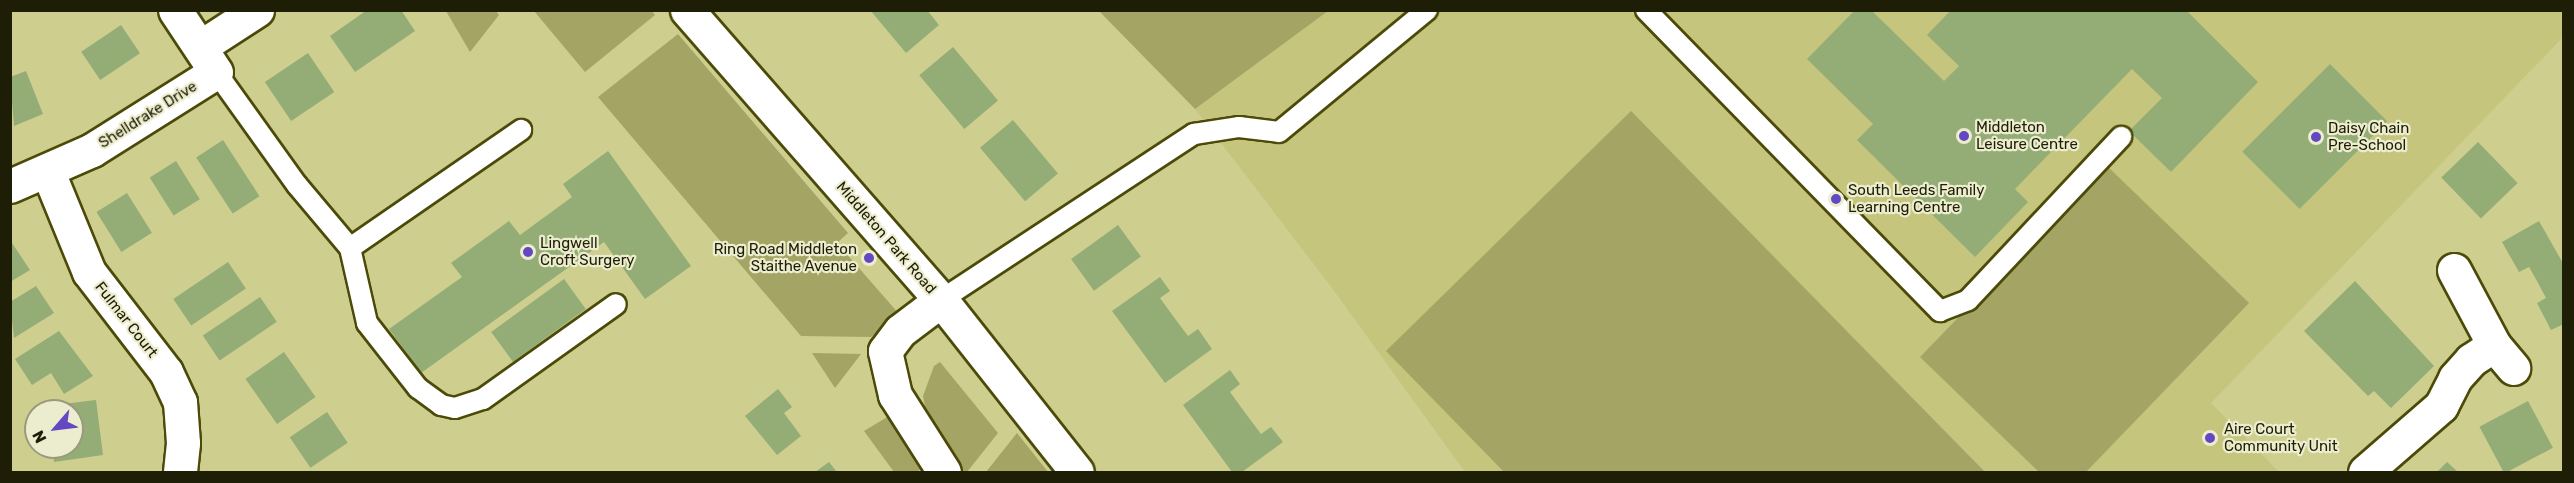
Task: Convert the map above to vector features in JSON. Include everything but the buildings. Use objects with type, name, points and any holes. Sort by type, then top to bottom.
[{"type":"street","points":[[175,10],[208,60]]},
{"type":"street","name":"Shelldrake Drive","points":[[10,186],[48,172],[92,150],[208,60],[257,10]]},
{"type":"street","name":"Middleton Park Road","points":[[687,10],[941,300],[1077,472]]},
{"type":"street","name":"Fulmar Court","points":[[48,172],[89,272],[166,372],[180,402],[183,443],[180,472]]},
{"type":"street","points":[[2365,472],[2441,406],[2455,378],[2471,360],[2504,356],[2454,270]]},
{"type":"street","points":[[941,300],[900,331],[885,351],[895,395],[944,472]]},
{"type":"lane","points":[[941,300],[1194,135],[1239,127],[1279,132],[1427,10]]},
{"type":"lane","points":[[1646,10],[1940,310],[1968,300],[2121,138]]},
{"type":"lane","points":[[208,60],[297,185],[350,248],[367,323],[428,399],[448,407],[470,406],[616,304]]},
{"type":"lane","points":[[350,248],[521,130]]},
{"type":"shaded area","points":[[651,10],[655,15],[585,72],[534,11]]},
{"type":"shaded area","points":[[446,11],[496,11],[499,15],[470,52]]},
{"type":"shaded area","points":[[1099,11],[1328,11],[1195,109]]},
{"type":"shaded area","name":"South Leeds Family Learning Centre","points":[[1328,11],[2563,11],[2563,37],[2211,403],[2279,472],[1465,472],[1332,288],[1195,109]]},
{"type":"shaded area","points":[[678,34],[848,233],[837,243],[900,315],[871,337],[801,336],[598,97]]},
{"type":"shaded area","points":[[1631,111],[1985,472],[1504,472],[1386,351]]},
{"type":"shaded area","points":[[2106,165],[2249,303],[2086,472],[2039,472],[1920,357]]},
{"type":"shaded area","points":[[812,353],[861,354],[835,388]]},
{"type":"shaded area","points":[[940,362],[998,433],[967,472],[959,472],[926,412],[923,396],[934,366]]},
{"type":"shaded area","points":[[889,416],[921,469],[916,472],[894,472],[864,431]]},
{"type":"shaded area","points":[[1017,433],[1048,472],[986,472]]},
{"type":"place","name":"Middleton Leisure Centre","points":[[1964,136]]},
{"type":"place","name":"Daisy Chain Pre-School","points":[[2316,137]]},
{"type":"place","name":"South Leeds Family Learning Centre","points":[[1836,199]]},
{"type":"place","name":"Lingwell Croft Surgery","points":[[528,252]]},
{"type":"place","name":"Ring Road Middleton Staithe Avenue","points":[[869,258]]},
{"type":"place","name":"Aire Court Community Unit","points":[[2210,438]]}]
